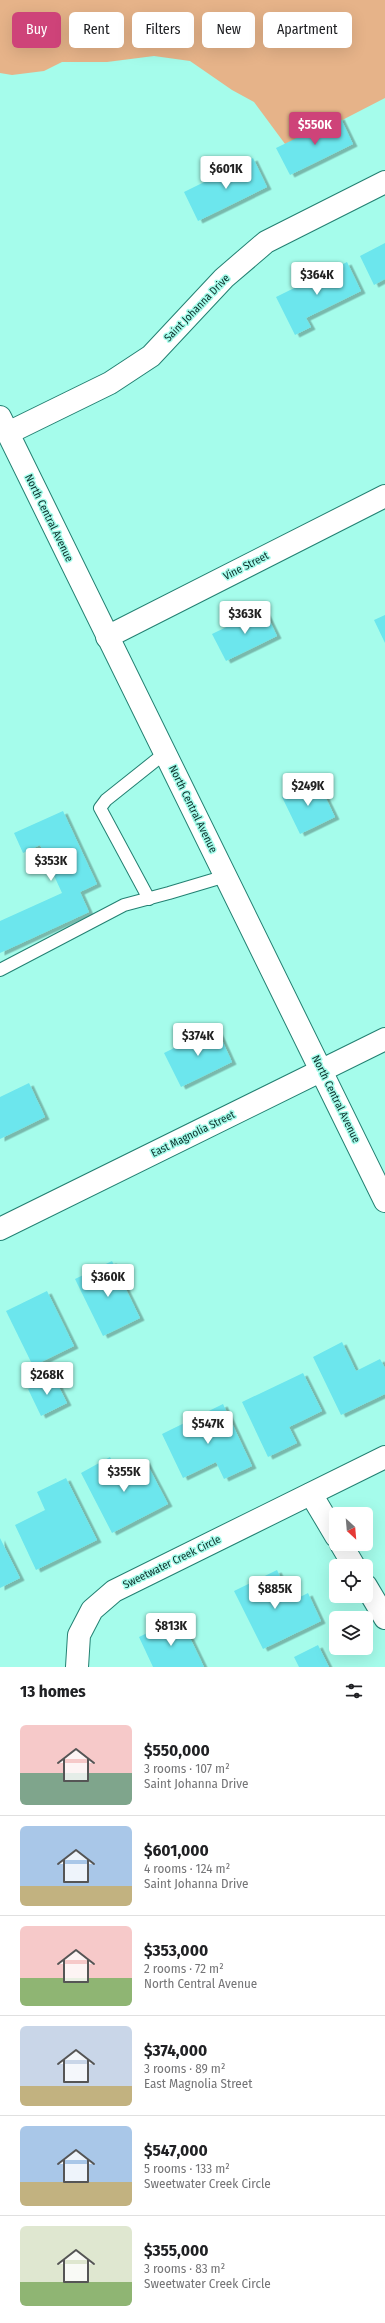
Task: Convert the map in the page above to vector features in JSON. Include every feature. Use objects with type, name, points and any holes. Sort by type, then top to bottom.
[{"type":"street","name":"Saint Johanna Drive","points":[[4,425],[110,383],[151,356],[224,278],[266,242],[385,182]]},
{"type":"street","name":"North Central Avenue","points":[[4,425],[385,1201]]},
{"type":"street","name":"Vine Street","points":[[107,637],[385,496]]},
{"type":"street","name":"East Magnolia Street","points":[[0,1229],[385,1039]]},
{"type":"street","name":"Sweetwater Creek Circle","points":[[77,1667],[79,1635],[92,1610],[114,1591],[385,1457]]},
{"type":"street","points":[[311,1494],[329,1524]]},
{"type":"street","points":[[373,1598],[385,1618]]},
{"type":"lane","points":[[149,898],[100,808],[106,800],[165,753]]},
{"type":"lane","points":[[0,970],[124,905],[226,876]]},
{"type":"shaded area","points":[[0,0],[385,0],[385,98],[288,148],[254,102],[232,90],[190,61],[154,56],[107,62],[62,62],[44,71],[12,75],[0,73]]},
{"type":"building","points":[[340,117],[353,144],[290,175],[276,148]]},
{"type":"building","points":[[253,158],[267,187],[198,221],[184,192]]},
{"type":"building","points":[[385,243],[385,279],[374,285],[360,256]]},
{"type":"building","points":[[347,262],[361,291],[306,318],[311,327],[295,335],[276,297]]},
{"type":"building","points":[[264,609],[277,636],[226,661],[212,634]]},
{"type":"building","points":[[385,615],[385,643],[374,620]]},
{"type":"building","points":[[317,780],[335,817],[300,834],[282,797]]},
{"type":"building","points":[[63,811],[97,884],[80,892],[89,912],[0,953],[0,921],[62,893],[40,845],[23,853],[14,833]]},
{"type":"building","points":[[216,1027],[232,1062],[181,1087],[164,1053]]},
{"type":"building","points":[[29,1083],[45,1117],[0,1139],[0,1097]]},
{"type":"building","points":[[112,1261],[140,1318],[103,1336],[75,1279]]},
{"type":"building","points":[[47,1291],[74,1346],[33,1366],[6,1311]]},
{"type":"building","points":[[342,1342],[356,1371],[380,1359],[385,1368],[385,1394],[341,1415],[313,1357]]},
{"type":"building","points":[[303,1373],[322,1411],[289,1427],[297,1443],[268,1457],[242,1402]]},
{"type":"building","points":[[54,1377],[67,1403],[41,1416],[28,1389]]},
{"type":"building","points":[[223,1404],[252,1466],[224,1479],[216,1462],[183,1478],[162,1434]]},
{"type":"building","points":[[110,1457],[119,1474],[145,1460],[168,1504],[112,1533],[81,1473]]},
{"type":"building","points":[[66,1478],[97,1540],[36,1570],[15,1525],[45,1510],[37,1492]]},
{"type":"building","points":[[0,1538],[20,1578],[0,1588]]},
{"type":"building","points":[[277,1570],[292,1601],[308,1593],[321,1621],[263,1649],[234,1591]]},
{"type":"building","points":[[180,1617],[204,1667],[153,1667],[139,1637]]},
{"type":"building","points":[[318,1645],[329,1667],[299,1667],[294,1657]]}]
